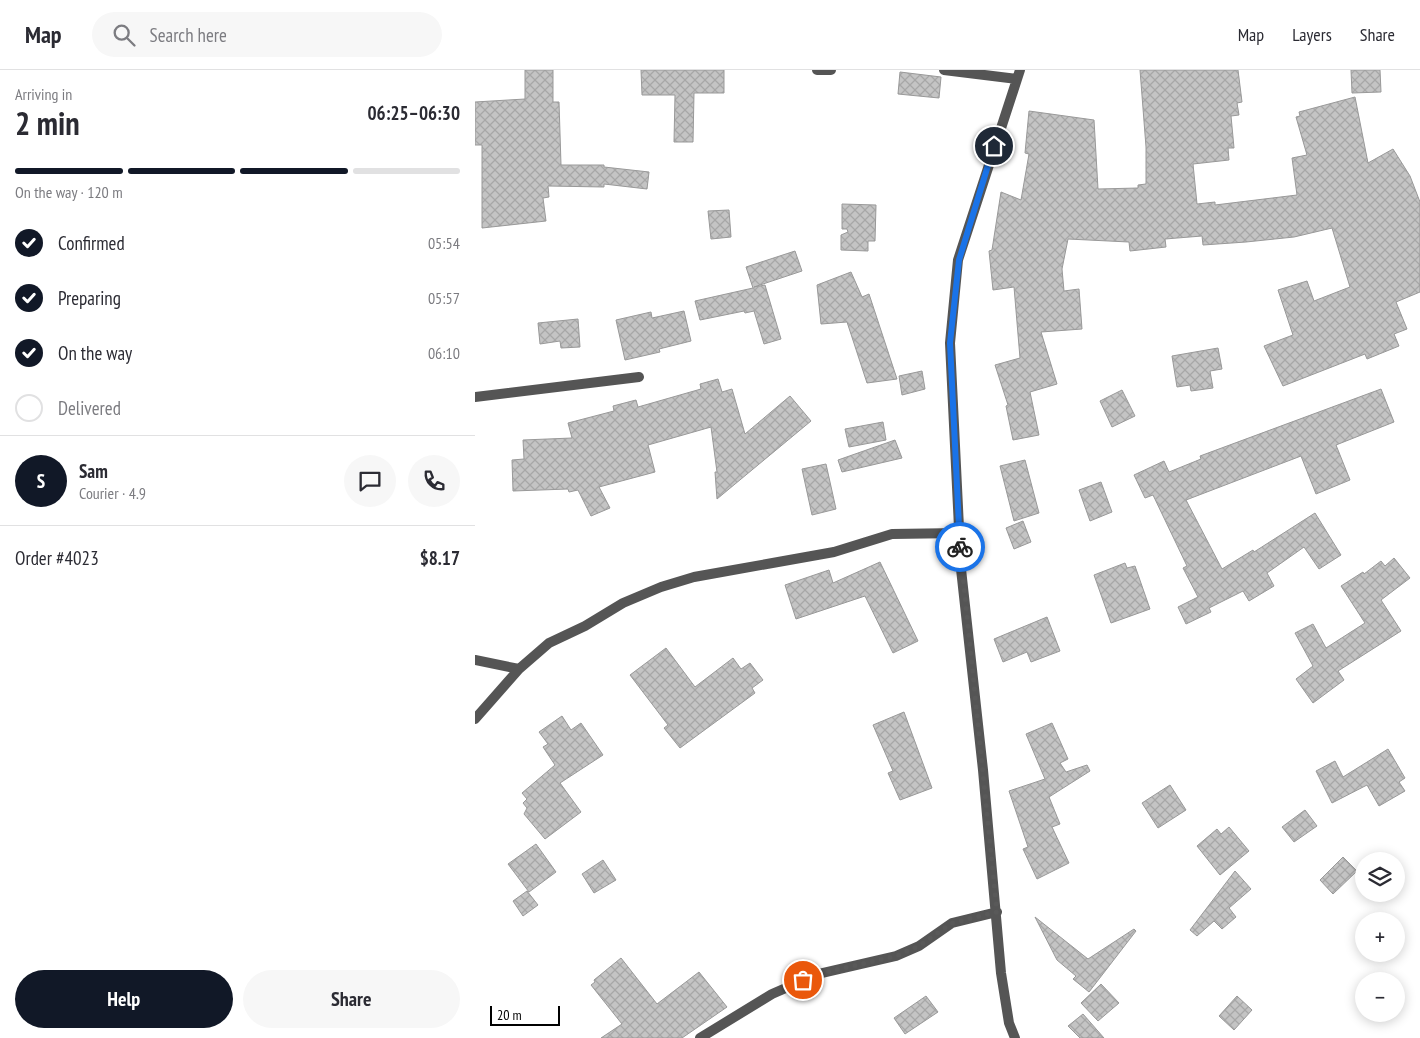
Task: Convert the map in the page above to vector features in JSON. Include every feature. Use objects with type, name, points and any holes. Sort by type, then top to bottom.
[{"type":"street","points":[[817,70],[831,70]]},
{"type":"street","points":[[944,70],[1018,75],[959,260],[950,343],[961,569],[997,912],[1001,973],[1009,1023],[1015,1038]]},
{"type":"street","points":[[475,397],[639,377]]},
{"type":"street","points":[[475,719],[519,669],[549,644],[585,626],[623,603],[661,587],[694,577],[834,552],[892,534],[960,533]]},
{"type":"street","points":[[475,660],[519,669]]},
{"type":"street","points":[[700,1038],[772,994],[811,977],[896,956],[919,946],[952,923],[997,912]]},
{"type":"building","points":[[525,70],[553,70],[553,102],[559,102],[561,165],[604,165],[604,167],[649,172],[647,189],[604,184],[604,187],[548,186],[549,197],[543,198],[546,221],[482,228],[482,145],[475,145],[475,102],[525,99]]},
{"type":"building","points":[[641,70],[724,70],[724,93],[694,93],[693,142],[674,142],[675,95],[642,95]]},
{"type":"building","points":[[1140,70],[1238,70],[1242,102],[1237,103],[1239,115],[1231,116],[1234,148],[1228,148],[1229,160],[1193,164],[1197,204],[1215,202],[1215,205],[1297,195],[1292,158],[1307,155],[1296,117],[1300,116],[1299,112],[1355,97],[1368,163],[1393,149],[1410,176],[1420,202],[1420,292],[1396,302],[1407,329],[1394,334],[1399,346],[1367,359],[1365,354],[1283,386],[1264,346],[1293,335],[1278,290],[1307,281],[1314,301],[1350,287],[1332,228],[1294,237],[1203,245],[1202,236],[1165,239],[1166,247],[1130,251],[1129,242],[1068,239],[1062,269],[1064,291],[1079,289],[1082,329],[1041,332],[1057,384],[1030,392],[1039,435],[1013,440],[1006,406],[1008,405],[995,365],[1020,358],[1014,287],[993,290],[989,251],[992,250],[1001,192],[1021,200],[1029,154],[1025,153],[1029,111],[1094,120],[1098,189],[1138,188],[1138,185],[1146,184],[1146,147]]},
{"type":"building","points":[[1351,70],[1380,70],[1381,92],[1352,93]]},
{"type":"building","points":[[900,72],[941,77],[939,98],[898,94]]},
{"type":"building","points":[[842,204],[876,205],[875,241],[868,241],[868,251],[841,250],[841,235],[848,232],[847,229],[842,229]]},
{"type":"building","points":[[729,210],[731,237],[711,239],[708,211]]},
{"type":"building","points":[[795,251],[802,271],[754,287],[765,285],[781,339],[764,344],[754,311],[745,313],[744,311],[700,320],[695,301],[753,288],[746,267]]},
{"type":"building","points":[[851,272],[862,297],[869,294],[897,379],[867,383],[847,322],[821,324],[817,285]]},
{"type":"building","points":[[684,311],[691,341],[659,349],[660,352],[625,360],[616,320],[651,312],[652,318]]},
{"type":"building","points":[[578,319],[580,347],[561,348],[560,341],[540,344],[538,323]]},
{"type":"building","points":[[1218,348],[1222,369],[1210,371],[1213,388],[1191,391],[1190,385],[1177,387],[1172,356]]},
{"type":"building","points":[[922,371],[925,389],[902,395],[899,376]]},
{"type":"building","points":[[718,379],[722,392],[732,389],[745,434],[790,396],[811,421],[717,499],[715,472],[717,472],[711,427],[648,445],[655,472],[599,487],[610,508],[591,516],[578,490],[569,492],[568,489],[513,491],[512,460],[524,459],[523,440],[572,438],[568,423],[614,411],[613,406],[636,400],[638,407],[701,389],[700,384]]},
{"type":"building","points":[[1381,389],[1394,422],[1336,445],[1350,480],[1316,494],[1301,456],[1186,500],[1222,569],[1253,550],[1254,552],[1315,513],[1341,555],[1319,569],[1304,547],[1267,573],[1274,586],[1249,601],[1243,591],[1209,608],[1211,612],[1186,624],[1178,607],[1198,597],[1183,568],[1187,566],[1153,495],[1145,498],[1134,475],[1164,461],[1169,472],[1201,459],[1200,456]]},
{"type":"building","points":[[1122,390],[1135,416],[1112,427],[1100,401]]},
{"type":"building","points":[[883,422],[886,440],[849,447],[845,429]]},
{"type":"building","points":[[895,440],[902,458],[842,472],[838,460]]},
{"type":"building","points":[[1025,460],[1039,513],[1014,521],[1000,466]]},
{"type":"building","points":[[826,464],[836,509],[812,515],[802,469]]},
{"type":"building","points":[[1101,482],[1112,512],[1090,521],[1079,490]]},
{"type":"building","points":[[1023,521],[1031,542],[1014,549],[1006,528]]},
{"type":"building","points":[[1394,558],[1410,578],[1381,600],[1401,631],[1338,671],[1344,680],[1313,703],[1296,679],[1313,666],[1295,633],[1313,624],[1326,648],[1365,623],[1341,586],[1363,572],[1364,574],[1381,561],[1385,566]]},
{"type":"building","points":[[880,562],[918,641],[893,653],[865,596],[796,619],[785,585],[829,570],[833,583]]},
{"type":"building","points":[[1125,563],[1127,568],[1135,566],[1150,609],[1111,623],[1094,575]]},
{"type":"building","points":[[1047,617],[1060,651],[1031,662],[1027,652],[1003,662],[994,639]]},
{"type":"building","points":[[666,648],[695,687],[733,658],[741,669],[750,663],[763,680],[752,688],[755,693],[680,748],[664,728],[668,725],[630,675]]},
{"type":"building","points":[[904,712],[932,788],[900,800],[888,773],[893,771],[873,725]]},
{"type":"building","points":[[562,716],[571,730],[581,723],[603,755],[560,783],[581,812],[545,839],[524,814],[527,808],[523,803],[527,799],[522,793],[555,765],[543,747],[548,744],[539,732]]},
{"type":"building","points":[[1052,723],[1068,759],[1060,763],[1066,772],[1087,765],[1090,771],[1049,797],[1060,824],[1052,827],[1069,863],[1037,879],[1023,849],[1028,847],[1009,791],[1045,779],[1026,734]]},
{"type":"building","points":[[1388,749],[1405,778],[1399,782],[1405,791],[1379,806],[1367,785],[1332,803],[1316,771],[1335,761],[1343,777]]},
{"type":"building","points":[[1170,785],[1186,810],[1158,828],[1142,803]]},
{"type":"building","points":[[1305,810],[1317,826],[1294,842],[1282,827]]},
{"type":"building","points":[[1229,827],[1249,851],[1220,875],[1197,846],[1217,829],[1221,834]]},
{"type":"building","points":[[536,844],[556,872],[529,892],[508,864]]},
{"type":"building","points":[[1343,857],[1355,869],[1355,873],[1333,894],[1320,880]]},
{"type":"building","points":[[603,860],[616,880],[594,893],[582,874]]},
{"type":"building","points":[[1235,871],[1251,889],[1229,908],[1236,917],[1222,929],[1214,921],[1197,936],[1190,930]]},
{"type":"building","points":[[527,891],[538,905],[523,916],[513,901]]},
{"type":"building","points":[[1035,917],[1088,959],[1134,929],[1136,931],[1089,992],[1073,979],[1076,976],[1057,960]]},
{"type":"building","points":[[621,958],[657,1004],[699,972],[727,1007],[682,1038],[601,1038],[622,1024],[591,985],[595,982],[594,980]]},
{"type":"building","points":[[1101,984],[1119,1003],[1098,1021],[1081,1003]]},
{"type":"building","points":[[926,996],[938,1012],[905,1034],[894,1018]]},
{"type":"building","points":[[1237,996],[1252,1010],[1234,1030],[1219,1016]]},
{"type":"building","points":[[1083,1014],[1104,1038],[1080,1038],[1068,1026]]},
{"type":"way so far","points":[[803,980],[818,974],[896,956],[919,946],[952,923],[997,912],[960,547]]},
{"type":"route","points":[[960,547],[950,343],[959,260],[994,146]]}]
